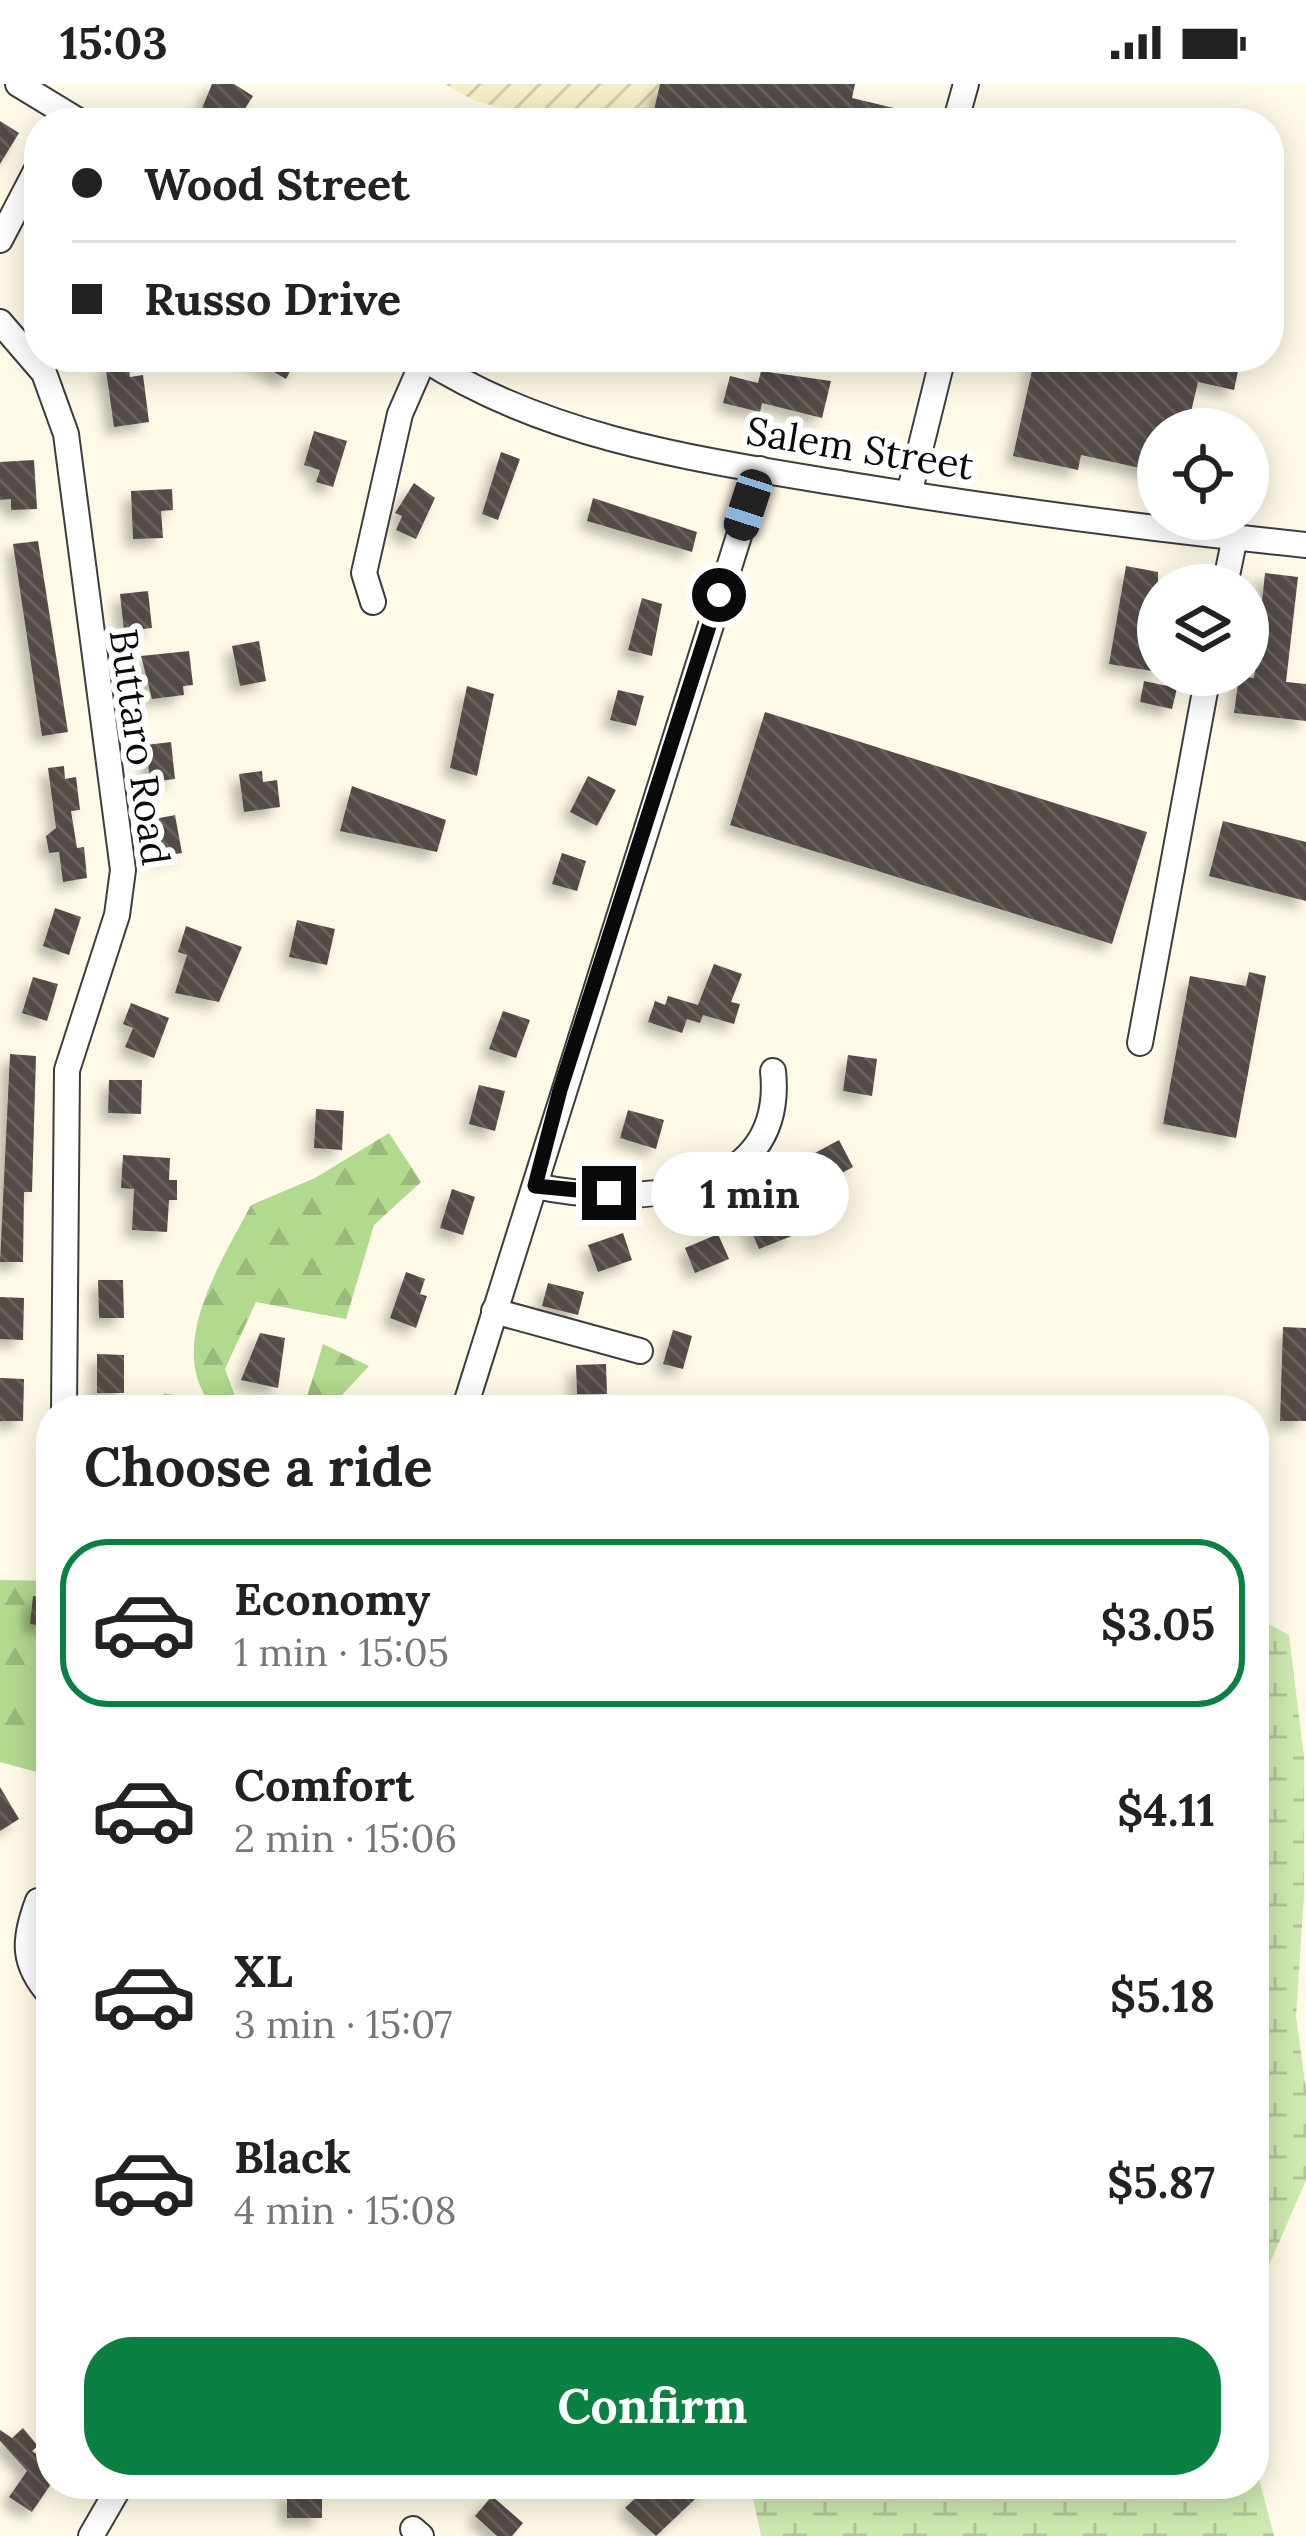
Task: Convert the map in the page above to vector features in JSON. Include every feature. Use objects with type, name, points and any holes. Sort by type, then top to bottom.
[{"type":"street","points":[[24,86],[55,108]]},
{"type":"street","points":[[0,240],[24,194]]},
{"type":"street","name":"Buttaro Road","points":[[0,322],[24,350]]},
{"type":"street","name":"Buttaro Road","points":[[42,372],[66,434],[123,870],[117,915],[67,1070],[64,1395]]},
{"type":"street","points":[[373,602],[364,573],[400,414],[417,372]]},
{"type":"street","name":"Salem Street","points":[[447,372],[501,403],[558,423],[760,469],[1137,524]]},
{"type":"street","points":[[908,494],[939,372]]},
{"type":"street","points":[[469,1395],[535,1186],[560,1090],[760,469]]},
{"type":"street","name":"Salem Street","points":[[1261,540],[1306,545]]},
{"type":"street","points":[[1140,1043],[1204,696]]},
{"type":"street","points":[[535,1186],[576,1193],[677,1191],[721,1177],[740,1165],[767,1129],[775,1098],[773,1070]]},
{"type":"street","points":[[494,1311],[640,1351]]},
{"type":"street","points":[[36,1910],[26,1953],[36,1976]]},
{"type":"street","points":[[91,2536],[112,2499]]},
{"type":"shaded area","points":[[444,84],[660,84],[654,108],[503,108],[475,101]]},
{"type":"green space","points":[[389,1133],[421,1182],[374,1225],[346,1319],[256,1302],[225,1369],[235,1395],[206,1395],[194,1355],[196,1330],[214,1277],[251,1205],[315,1178]]},
{"type":"green space","points":[[323,1344],[369,1366],[342,1395],[308,1395]]},
{"type":"green space","points":[[0,1580],[36,1581],[36,1772],[0,1762]]},
{"type":"green space","points":[[1269,1626],[1289,1635],[1304,1757],[1304,1896],[1296,2017],[1306,2089],[1306,2180],[1269,2265]]},
{"type":"green space","points":[[753,2499],[1264,2499],[1274,2536],[761,2536]]},
{"type":"building","points":[[212,84],[234,84],[253,96],[245,108],[202,108]]},
{"type":"building","points":[[660,84],[855,84],[852,98],[894,108],[654,108]]},
{"type":"building","points":[[0,121],[19,133],[0,164]]},
{"type":"building","points":[[106,372],[143,375],[149,422],[114,427]]},
{"type":"building","points":[[761,372],[831,381],[822,418],[762,403],[760,412],[723,403],[730,376],[758,383]]},
{"type":"building","points":[[1032,372],[1238,372],[1234,390],[1198,382],[1192,408],[1137,408],[1137,467],[1081,455],[1078,470],[1013,456]]},
{"type":"building","points":[[314,431],[347,441],[333,487],[316,482],[320,470],[304,465]]},
{"type":"building","points":[[501,452],[520,459],[498,520],[482,514]]},
{"type":"building","points":[[34,460],[37,509],[11,510],[11,499],[0,500],[0,462]]},
{"type":"building","points":[[414,483],[435,498],[416,539],[396,530],[402,516],[395,513]]},
{"type":"building","points":[[172,489],[173,510],[161,511],[163,538],[133,539],[131,491]]},
{"type":"building","points":[[593,498],[697,532],[692,552],[587,521]]},
{"type":"building","points":[[38,541],[68,732],[42,736],[13,544]]},
{"type":"building","points":[[1126,566],[1137,568],[1137,669],[1109,664]]},
{"type":"building","points":[[1269,573],[1298,577],[1286,682],[1306,684],[1306,721],[1234,713],[1236,696],[1269,696]]},
{"type":"building","points":[[148,591],[152,628],[124,631],[120,594]]},
{"type":"building","points":[[642,598],[662,604],[652,656],[628,650]]},
{"type":"building","points":[[259,641],[266,681],[240,686],[232,646]]},
{"type":"building","points":[[189,651],[193,685],[183,686],[184,695],[152,699],[141,656]]},
{"type":"building","points":[[467,686],[494,694],[477,776],[450,768]]},
{"type":"building","points":[[618,690],[644,696],[636,726],[610,720]]},
{"type":"building","points":[[1141,696],[1175,696],[1172,709],[1140,702]]},
{"type":"building","points":[[765,712],[1147,832],[1112,944],[730,825]]},
{"type":"building","points":[[171,742],[175,779],[150,782],[146,745]]},
{"type":"building","points":[[64,766],[65,779],[76,777],[80,810],[71,811],[77,848],[84,847],[87,878],[63,882],[59,852],[49,853],[46,836],[56,828],[48,768]]},
{"type":"building","points":[[262,771],[263,782],[277,780],[280,807],[244,812],[239,774]]},
{"type":"building","points":[[588,776],[616,790],[597,826],[570,812]]},
{"type":"building","points":[[352,786],[446,820],[437,852],[340,831]]},
{"type":"building","points":[[175,815],[182,853],[156,857],[150,820]]},
{"type":"building","points":[[1223,821],[1306,842],[1306,901],[1209,876]]},
{"type":"building","points":[[562,853],[586,861],[577,891],[552,884]]},
{"type":"building","points":[[55,908],[81,917],[69,955],[43,946]]},
{"type":"building","points":[[297,920],[335,929],[327,965],[289,957]]},
{"type":"building","points":[[186,926],[242,947],[219,1002],[175,993],[187,955],[178,952]]},
{"type":"building","points":[[714,964],[742,974],[731,1002],[740,1004],[734,1024],[703,1015],[700,1023],[687,1019],[682,1033],[648,1022],[655,1001],[665,1005],[668,996],[698,1005]]},
{"type":"building","points":[[1249,972],[1266,976],[1236,1138],[1163,1124],[1190,976],[1246,986]]},
{"type":"building","points":[[33,977],[58,984],[47,1021],[22,1013]]},
{"type":"building","points":[[131,1003],[169,1018],[154,1058],[125,1047],[133,1028],[123,1024]]},
{"type":"building","points":[[503,1011],[530,1020],[516,1058],[489,1049]]},
{"type":"building","points":[[10,1054],[36,1056],[32,1192],[24,1192],[23,1262],[0,1262]]},
{"type":"building","points":[[848,1055],[877,1059],[872,1096],[843,1091]]},
{"type":"building","points":[[109,1080],[142,1080],[141,1114],[108,1113]]},
{"type":"building","points":[[479,1085],[505,1091],[495,1131],[469,1124]]},
{"type":"building","points":[[316,1109],[344,1111],[342,1150],[314,1148]]},
{"type":"building","points":[[628,1110],[664,1120],[656,1149],[620,1138]]},
{"type":"building","points":[[839,1140],[853,1167],[814,1188],[800,1161]]},
{"type":"building","points":[[123,1155],[170,1158],[169,1180],[177,1180],[177,1200],[169,1200],[167,1232],[132,1230],[134,1189],[121,1188]]},
{"type":"building","points":[[452,1189],[475,1197],[463,1235],[440,1228]]},
{"type":"building","points":[[783,1209],[794,1235],[759,1249],[748,1223]]},
{"type":"building","points":[[623,1233],[632,1260],[598,1272],[588,1245]]},
{"type":"building","points":[[718,1234],[729,1259],[695,1273],[685,1248]]},
{"type":"building","points":[[406,1272],[425,1279],[420,1294],[427,1296],[416,1328],[390,1318]]},
{"type":"building","points":[[98,1280],[123,1280],[124,1318],[99,1318]]},
{"type":"building","points":[[548,1283],[584,1292],[578,1315],[542,1306]]},
{"type":"building","points":[[0,1297],[24,1298],[23,1340],[0,1339]]},
{"type":"building","points":[[1283,1327],[1306,1328],[1306,1421],[1280,1421]]},
{"type":"building","points":[[673,1330],[692,1336],[683,1369],[663,1364]]},
{"type":"building","points":[[260,1333],[285,1338],[278,1388],[241,1380]]},
{"type":"building","points":[[97,1354],[124,1355],[124,1393],[97,1393]]},
{"type":"building","points":[[606,1364],[607,1394],[577,1394],[576,1365]]},
{"type":"building","points":[[0,1378],[24,1379],[23,1421],[0,1421]]},
{"type":"building","points":[[33,1596],[36,1596],[36,1625],[30,1624]]},
{"type":"building","points":[[0,1787],[19,1819],[0,1831]]},
{"type":"building","points":[[23,2428],[36,2444],[32,2451],[36,2454],[36,2499],[41,2499],[32,2512],[9,2497],[27,2471],[0,2441],[0,2430],[12,2438]]},
{"type":"building","points":[[287,2499],[322,2499],[322,2518],[287,2518]]},
{"type":"building","points":[[489,2499],[495,2499],[523,2523],[512,2536],[497,2536],[475,2516]]},
{"type":"building","points":[[634,2499],[695,2499],[656,2536],[625,2508]]},
{"type":"route","points":[[609,1193],[535,1186],[560,1090],[719,595]]}]
